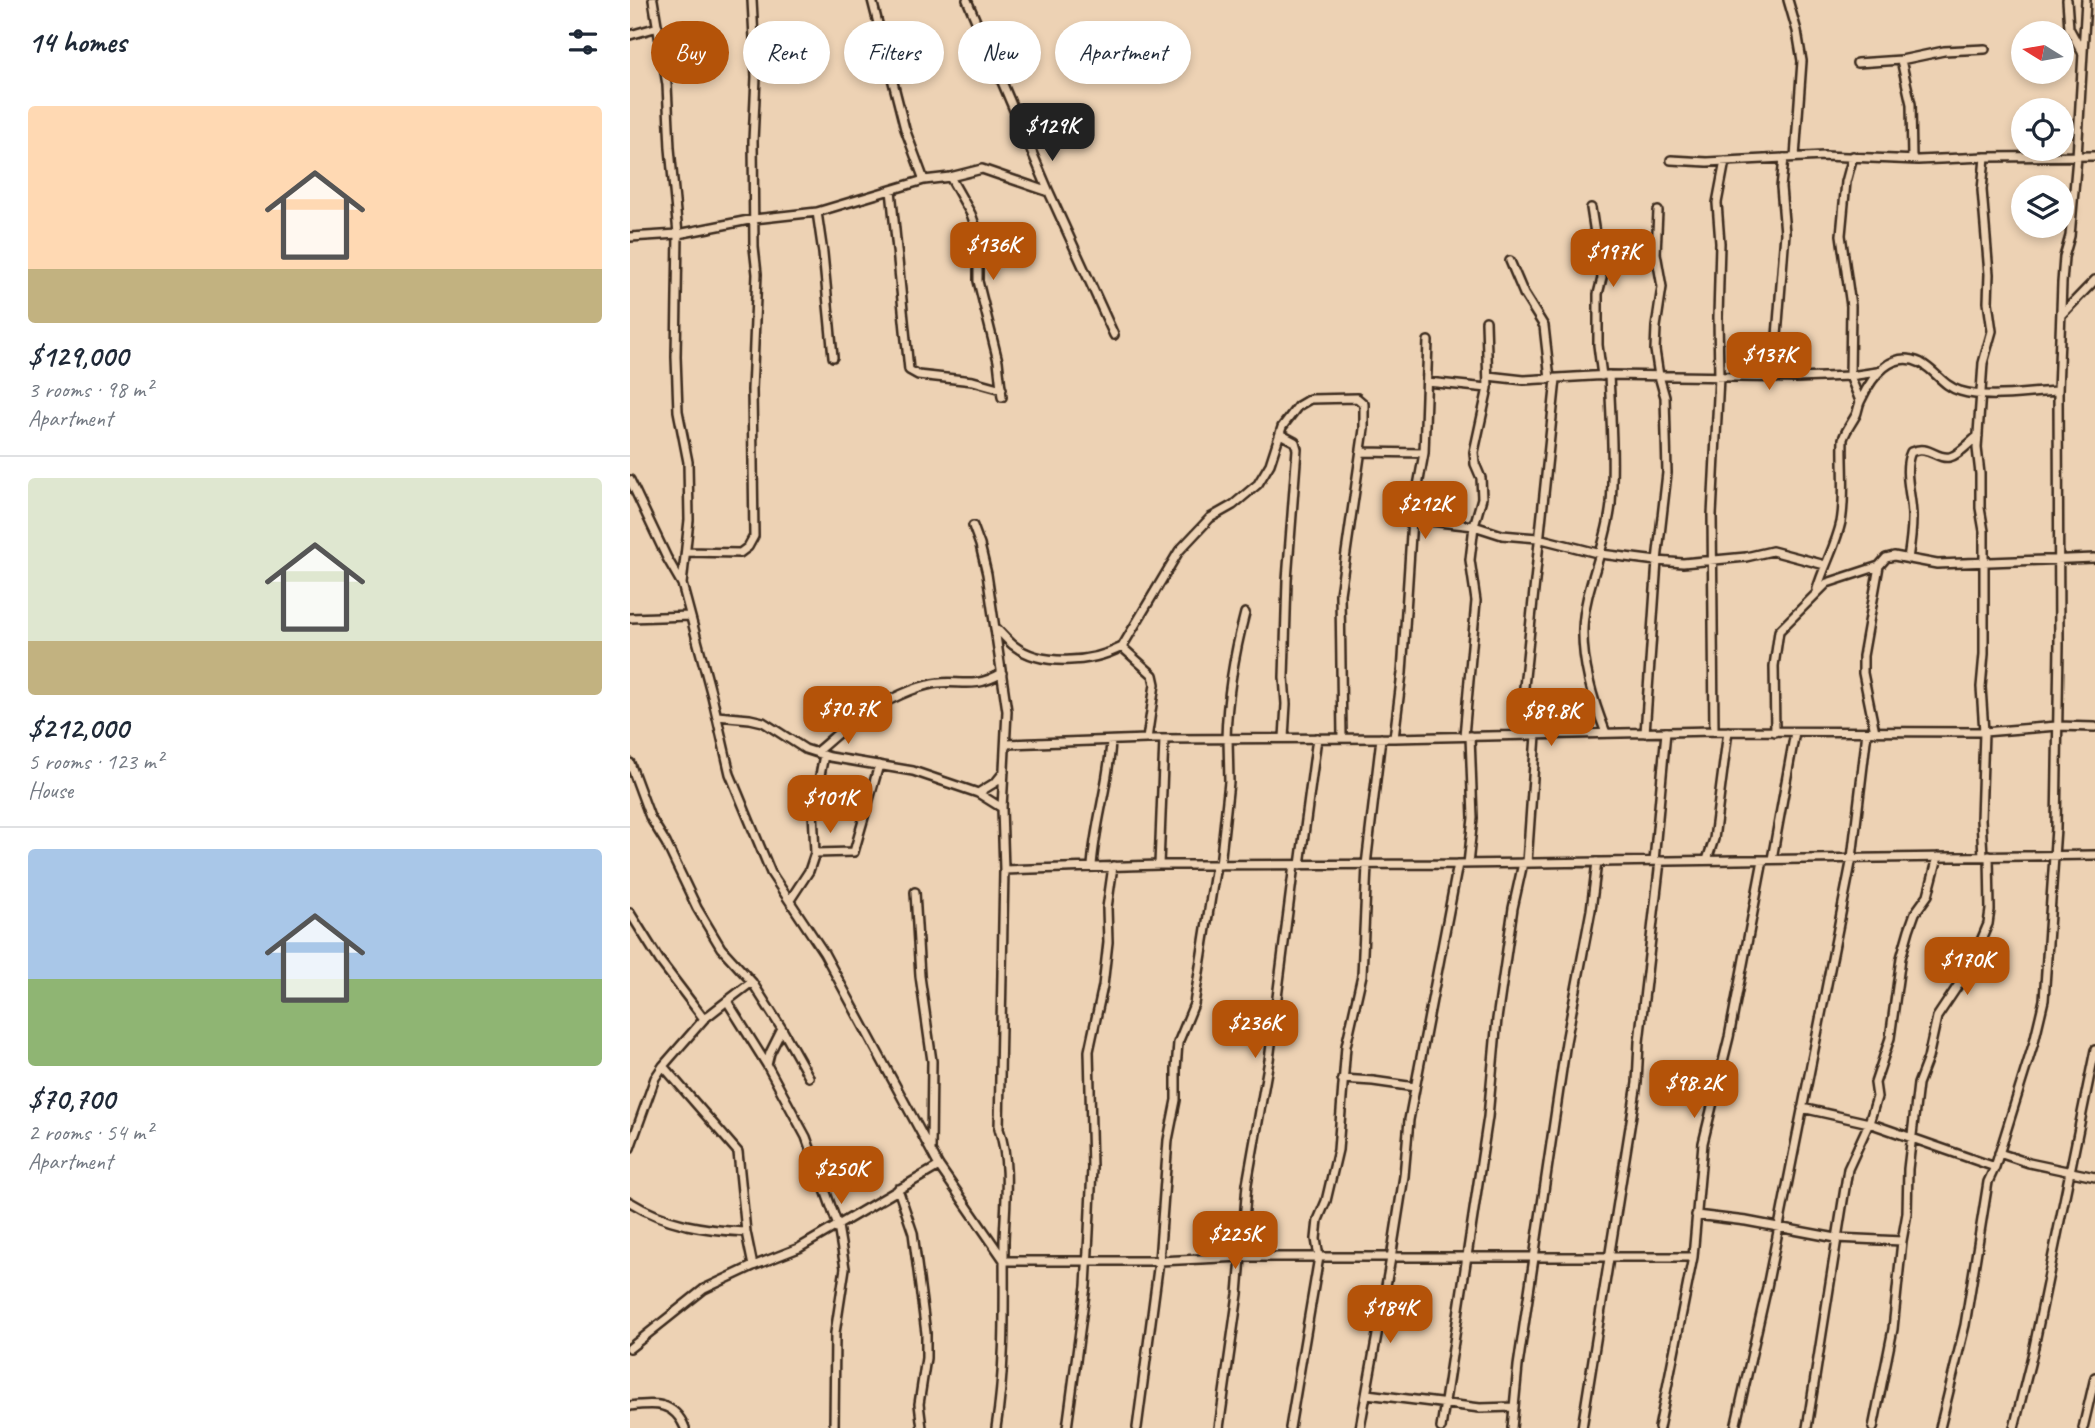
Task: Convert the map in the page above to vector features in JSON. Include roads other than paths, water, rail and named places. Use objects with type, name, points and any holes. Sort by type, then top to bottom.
[{"type":"street","points":[[653,0],[657,21]]},
{"type":"street","points":[[686,552],[740,553],[748,547],[754,536],[751,390],[757,274],[754,247],[753,141],[757,77],[752,0]]},
{"type":"street","points":[[872,0],[905,129],[924,180]]},
{"type":"street","points":[[967,0],[1114,335]]},
{"type":"street","points":[[1788,0],[1802,61],[1795,157]]},
{"type":"street","points":[[2067,0],[2068,28],[2083,52]]},
{"type":"street","points":[[1940,1428],[1965,1325],[1980,1239],[1983,1202],[2034,1042],[2044,1000],[2056,828],[2059,645],[2058,391],[2061,315],[2064,257],[2070,236],[2077,157],[2086,0]]},
{"type":"street","points":[[630,35],[651,29]]},
{"type":"street","points":[[1857,63],[1901,60],[1944,51],[1985,49]]},
{"type":"street","points":[[1901,60],[1910,104],[1912,159]]},
{"type":"street","points":[[667,84],[678,234],[678,411],[688,462],[689,520],[682,584]]},
{"type":"street","points":[[1853,156],[1846,183],[1842,235],[1851,306],[1850,376],[1860,402]]},
{"type":"street","points":[[1671,160],[1853,156],[1912,159],[2095,156]]},
{"type":"street","points":[[1873,1428],[1893,1329],[1907,1213],[1908,1169],[1917,1084],[1928,1058],[1937,1017],[1969,969],[1989,924],[1986,856],[1981,819],[1984,531],[1980,508],[1978,436],[1983,363],[1992,331],[1982,190],[1985,157]]},
{"type":"street","points":[[1777,378],[1776,349],[1785,233],[1781,187],[1784,158]]},
{"type":"street","points":[[1714,731],[1712,559],[1719,377],[1720,243],[1717,203],[1725,160]]},
{"type":"street","points":[[630,237],[678,234],[754,219],[817,212],[924,180],[982,169],[1049,192]]},
{"type":"street","points":[[891,190],[909,370],[918,375],[973,381],[1002,393],[998,361],[978,281],[978,233],[971,214],[950,177]]},
{"type":"street","points":[[1591,208],[1602,278],[1598,294],[1598,345],[1606,375],[1612,452],[1611,505],[1583,629],[1589,680],[1606,733]]},
{"type":"street","points":[[1645,733],[1657,561],[1667,473],[1665,397],[1659,376],[1656,327],[1662,287],[1656,253],[1658,211]]},
{"type":"street","points":[[817,212],[833,358]]},
{"type":"street","points":[[1510,261],[1524,294],[1544,326],[1553,379],[1519,735]]},
{"type":"street","points":[[2061,315],[2095,280]]},
{"type":"street","points":[[1468,864],[1473,818],[1467,736],[1476,601],[1470,559],[1474,526],[1482,498],[1481,478],[1475,464],[1474,452],[1488,388],[1486,321]]},
{"type":"street","points":[[1394,738],[1408,604],[1412,519],[1424,453],[1428,341]]},
{"type":"street","points":[[1775,732],[1774,666],[1779,631],[1790,618],[1808,605],[1817,591],[1836,541],[1842,519],[1845,430],[1857,413],[1860,402],[1877,372],[1894,360],[1910,358],[1925,365],[1948,386],[1961,391],[1980,394],[2058,391]]},
{"type":"street","points":[[1488,376],[1524,380],[1606,375],[1777,378],[1850,376],[1877,372]]},
{"type":"street","points":[[1427,382],[1488,388]]},
{"type":"street","points":[[996,627],[1013,645],[1035,657],[1069,660],[1107,655],[1122,648],[1141,619],[1162,578],[1187,541],[1210,518],[1233,505],[1258,484],[1270,464],[1288,417],[1298,406],[1310,399],[1357,398],[1364,404],[1364,429],[1340,594],[1342,738]]},
{"type":"street","points":[[1280,434],[1296,442],[1297,449],[1287,580],[1284,738]]},
{"type":"street","points":[[1908,559],[1912,518],[1908,473],[1911,452],[1926,449],[1943,457],[1952,457],[1978,436]]},
{"type":"street","points":[[1361,452],[1424,453]]},
{"type":"street","points":[[630,480],[682,584],[730,774],[771,873],[824,953],[939,1166],[1004,1261]]},
{"type":"street","points":[[1412,519],[1474,526],[1601,554],[1657,561],[1683,563],[1746,557],[1772,551],[1825,565]]},
{"type":"street","points":[[973,526],[981,544],[987,574],[1007,711],[1002,808],[1004,870],[999,1129],[1003,1142],[1005,1172],[1003,1355],[996,1428]]},
{"type":"street","points":[[1734,1428],[1767,1287],[1852,858],[1871,732],[1863,656],[1880,566],[1886,558],[1894,556],[1937,564],[2095,558]]},
{"type":"street","points":[[1817,591],[1827,583],[1880,566]]},
{"type":"street","points":[[1137,1428],[1159,1261],[1168,1140],[1176,1100],[1178,1043],[1194,1004],[1218,865],[1229,782],[1227,701],[1245,613]]},
{"type":"street","points":[[630,618],[690,615]]},
{"type":"street","points":[[1122,648],[1153,675],[1155,684],[1147,739]]},
{"type":"street","points":[[790,900],[809,871],[815,853],[813,811],[820,754],[852,722],[912,690],[932,684],[971,685],[989,681],[1002,673]]},
{"type":"street","points":[[717,716],[763,722],[805,749],[913,771],[978,793],[1002,808]]},
{"type":"street","points":[[1006,744],[1147,739],[1394,738],[1714,731],[1984,732],[2057,726],[2095,727]]},
{"type":"street","points":[[1707,860],[1714,839],[1728,731]]},
{"type":"street","points":[[1582,1428],[1637,1083],[1667,732]]},
{"type":"street","points":[[1772,859],[1795,732]]},
{"type":"street","points":[[1440,1428],[1488,1117],[1497,1019],[1513,908],[1525,863],[1536,735]]},
{"type":"street","points":[[1219,1428],[1242,1257],[1247,1184],[1271,1048],[1317,738]]},
{"type":"street","points":[[1290,1428],[1319,1257],[1316,1239],[1318,1220],[1326,1201],[1338,1150],[1346,1046],[1362,975],[1366,865],[1381,738]]},
{"type":"street","points":[[1092,866],[1098,817],[1110,767],[1111,740]]},
{"type":"street","points":[[1159,865],[1164,740]]},
{"type":"street","points":[[630,763],[650,817],[666,843],[697,908],[721,948],[752,982],[809,1077]]},
{"type":"street","points":[[815,853],[854,852],[879,765]]},
{"type":"street","points":[[978,793],[996,782],[1004,771]]},
{"type":"street","points":[[1004,870],[1159,865],[1468,864],[2095,855]]},
{"type":"street","points":[[1807,1428],[1848,1169],[1870,1123],[1877,1097],[1875,1083],[1890,1038],[1901,958],[1915,913],[1931,885],[1938,857]]},
{"type":"street","points":[[1659,1428],[1693,1257],[1703,1143],[1729,1037],[1763,860]]},
{"type":"street","points":[[1512,1428],[1566,1041],[1591,910],[1597,862]]},
{"type":"street","points":[[1360,1428],[1391,1258],[1415,1087],[1458,864]]},
{"type":"street","points":[[1067,1428],[1086,1286],[1092,1168],[1089,1051],[1103,986],[1108,942],[1107,908],[1113,866]]},
{"type":"street","points":[[915,892],[920,976],[932,1061],[931,1151]]},
{"type":"street","points":[[630,913],[660,961],[704,1019]]},
{"type":"street","points":[[630,1148],[651,1087],[663,1066],[704,1019],[752,982]]},
{"type":"street","points":[[727,1001],[767,1065],[814,1154],[838,1226],[845,1268],[835,1333],[834,1428]]},
{"type":"street","points":[[767,1065],[782,1030]]},
{"type":"street","points":[[2014,1428],[2033,1352],[2095,1051]]},
{"type":"street","points":[[663,1066],[738,1152],[746,1232],[753,1266]]},
{"type":"street","points":[[1342,1079],[1415,1087]]},
{"type":"street","points":[[1802,1108],[1870,1123],[1995,1167]]},
{"type":"street","points":[[2000,1153],[2029,1163],[2095,1177]]},
{"type":"street","points":[[630,1348],[704,1289],[799,1248],[939,1166]]},
{"type":"street","points":[[898,1189],[913,1233],[926,1333],[926,1357],[919,1404],[922,1428]]},
{"type":"street","points":[[630,1202],[665,1219],[692,1228],[746,1232]]},
{"type":"street","points":[[1696,1215],[1746,1221],[1836,1238],[1902,1241]]},
{"type":"street","points":[[1004,1261],[1159,1261],[1242,1257],[1693,1257]]},
{"type":"street","points":[[2082,1428],[2095,1377]]},
{"type":"street","points":[[1367,1394],[1480,1408],[1513,1407]]},
{"type":"street","points":[[630,1406],[651,1403],[666,1405],[682,1421],[685,1428]]}]
